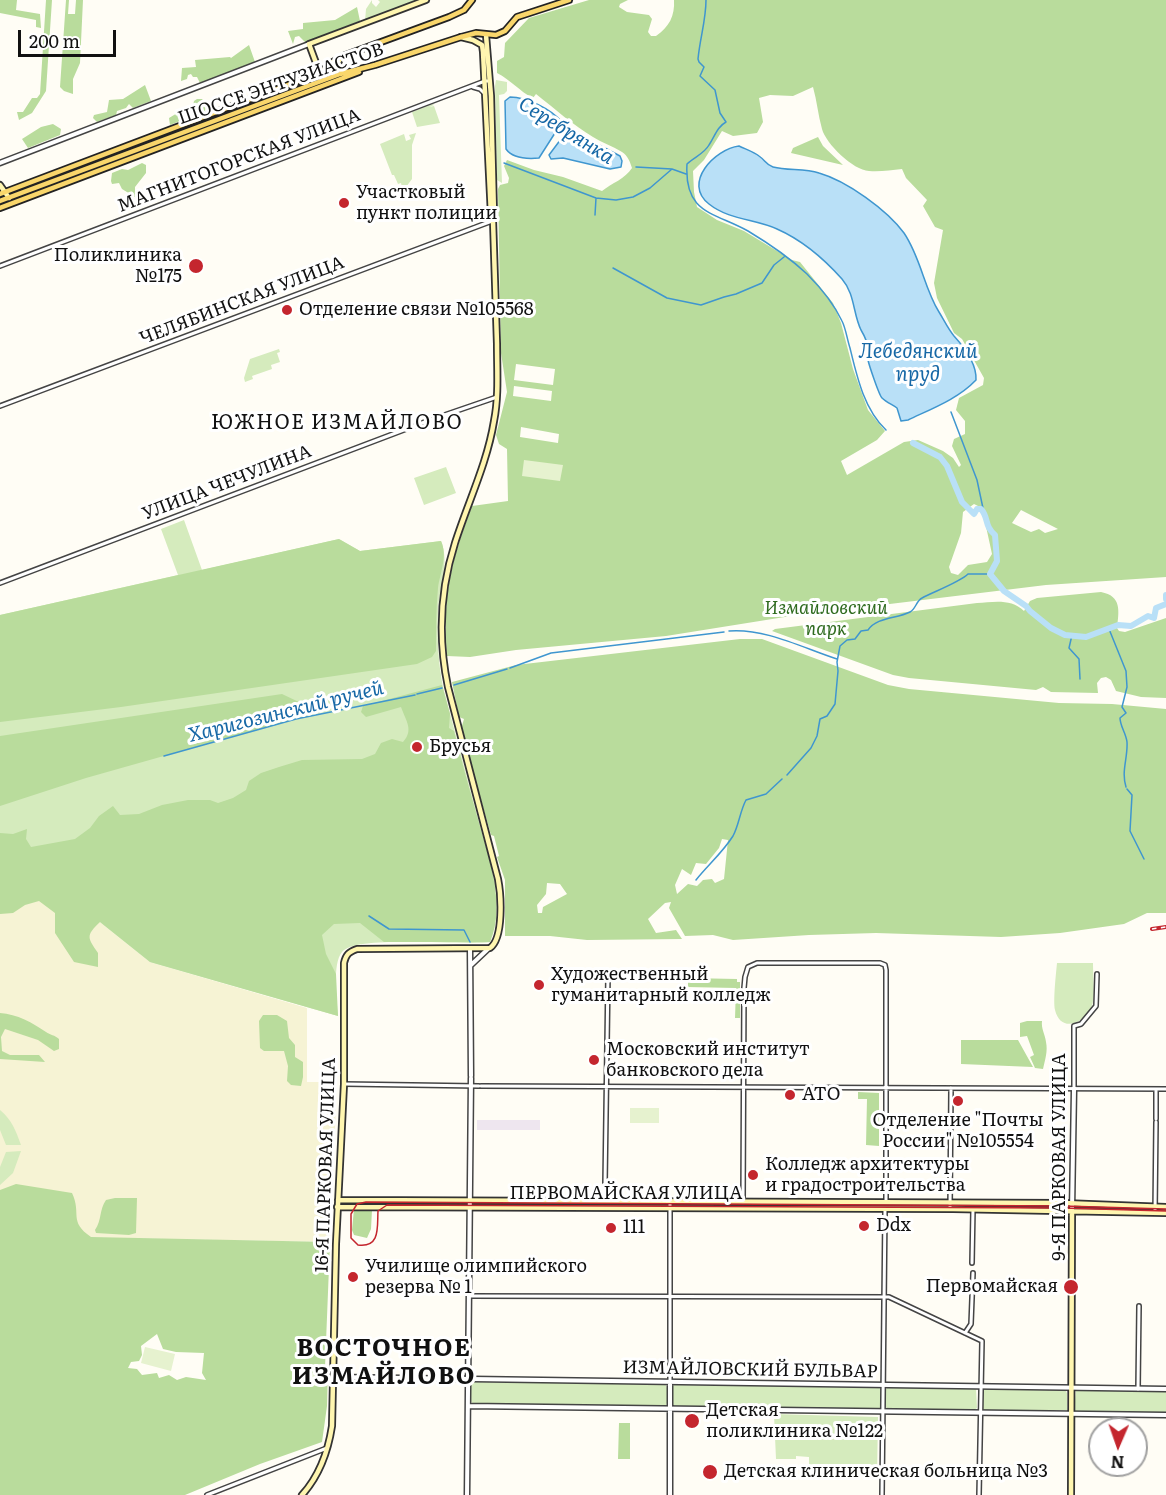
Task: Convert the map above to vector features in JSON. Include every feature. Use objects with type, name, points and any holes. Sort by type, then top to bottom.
[{"type":"main road","points":[[320,72],[309,44],[426,0]]},
{"type":"main road","name":"ШОССЕ ЭНТУЗИАСТОВ","points":[[0,195],[320,72],[344,56],[464,10],[472,0]]},
{"type":"main road","name":"ШОССЕ ЭНТУЗИАСТОВ","points":[[0,201],[349,72],[461,36],[476,33],[500,34],[517,17],[569,0]]},
{"type":"main road","points":[[486,35],[493,220]]},
{"type":"main road","points":[[461,36],[482,45],[487,81],[485,94],[493,220],[497,397],[494,426],[486,458],[449,564],[443,596],[442,633],[448,687],[501,893],[500,918],[494,945],[489,948],[470,949]]},
{"type":"main road","points":[[344,56],[339,60],[339,68],[343,72],[349,72]]},
{"type":"main road","points":[[0,208],[375,65]]},
{"type":"main road","points":[[0,184],[9,198]]},
{"type":"main road","name":"16-Я ПАРКОВАЯ УЛИЦА","points":[[302,1495],[319,1471],[329,1447],[332,1426],[338,1200],[344,1084],[344,963],[346,955],[357,949],[470,949]]},
{"type":"main road","name":"ПЕРВОМАЙСКАЯ УЛИЦА","points":[[338,1200],[670,1202],[885,1209],[1072,1203],[1155,1210],[1166,1213]]},
{"type":"main road","name":"ПЕРВОМАЙСКАЯ УЛИЦА","points":[[338,1207],[470,1208],[606,1202],[670,1208],[886,1202],[973,1209],[1155,1210],[1166,1207]]},
{"type":"main road","name":"9-Я ПАРКОВАЯ УЛИЦА","points":[[1071,1495],[1072,1210]]},
{"type":"street","points":[[0,163],[309,44]]},
{"type":"street","name":"МАГНИТОГОРСКАЯ УЛИЦА","points":[[0,266],[487,81]]},
{"type":"street","points":[[472,86],[480,88],[485,94]]},
{"type":"street","name":"ЧЕЛЯБИНСКАЯ УЛИЦА","points":[[0,406],[493,220]]},
{"type":"street","name":"УЛИЦА ЧЕЧУЛИНА","points":[[0,583],[472,404],[497,397]]},
{"type":"street","points":[[471,966],[489,948]]},
{"type":"street","points":[[467,1495],[470,1296],[470,949]]},
{"type":"street","points":[[742,1206],[745,977],[748,967],[757,963],[880,963],[885,965],[886,1202],[882,1495]]},
{"type":"street","name":"9-Я ПАРКОВАЯ УЛИЦА","points":[[1072,1210],[1074,1026],[1081,1024],[1096,1006],[1097,974]]},
{"type":"street","points":[[606,1184],[608,975]]},
{"type":"street","points":[[344,1084],[1166,1089]]},
{"type":"street","points":[[950,1206],[951,1087]]},
{"type":"street","points":[[1155,1210],[1156,1089]]},
{"type":"street","points":[[670,1202],[670,1495]]},
{"type":"street","points":[[972,1263],[973,1209]]},
{"type":"street","points":[[965,1333],[971,1324],[973,1273]]},
{"type":"street","points":[[470,1296],[889,1297],[982,1341],[979,1495]]},
{"type":"street","points":[[1138,1389],[1139,1306]]},
{"type":"street","name":"ИЗМАЙЛОВСКИЙ БУЛЬВАР","points":[[334,1377],[1166,1389]]},
{"type":"street","points":[[468,1407],[1166,1415]]},
{"type":"street","points":[[207,1495],[329,1447]]},
{"type":"shaded area","points":[[0,874],[100,922],[150,962],[307,1008],[307,1082],[337,1082],[330,1242],[0,1236]]},
{"type":"shaded area","points":[[477,1120],[540,1120],[540,1130],[477,1130]]},
{"type":"green space","points":[[0,0],[17,0],[16,10],[40,14],[41,28],[36,27],[36,20],[0,13]]},
{"type":"green space","points":[[46,0],[52,0],[46,91],[32,113],[19,120],[17,112],[23,112],[32,98],[37,98],[40,94]]},
{"type":"green space","points":[[66,0],[69,0],[68,14],[75,14],[76,0],[83,0],[80,63],[73,79],[73,94],[60,87]]},
{"type":"green space","points":[[372,0],[376,7],[380,2],[378,0],[419,0],[365,21],[366,9]]},
{"type":"green space","points":[[589,0],[628,0],[619,7],[627,12],[649,15],[652,19],[648,32],[651,36],[656,36],[670,21],[674,0],[1166,0],[1166,577],[1046,585],[791,616],[666,636],[516,650],[470,657],[447,656],[447,596],[456,551],[472,506],[508,501],[507,449],[499,444],[496,435],[507,392],[501,353],[498,189],[500,185],[508,183],[509,178],[504,166],[507,160],[602,191],[622,178],[632,168],[622,152],[596,139],[536,94],[533,98],[497,73],[497,61],[504,57],[505,43],[529,18]],"holes":[[[813,87],[822,129],[834,149],[863,170],[902,169],[906,178],[927,200],[923,206],[935,227],[943,230],[934,283],[937,298],[954,333],[962,339],[984,378],[983,385],[959,398],[956,410],[965,421],[965,434],[954,439],[952,446],[961,465],[959,467],[953,458],[943,451],[918,440],[904,442],[847,475],[841,461],[877,440],[885,431],[868,410],[833,303],[800,262],[792,260],[744,231],[717,220],[697,207],[693,171],[704,160],[722,131],[733,136],[757,133],[763,122],[759,98],[770,95],[793,96]],[[516,364],[555,369],[553,385],[514,380]],[[514,386],[552,391],[551,401],[513,396]],[[521,427],[559,434],[558,443],[520,437]],[[974,504],[982,508],[992,554],[987,562],[968,565],[958,575],[951,573],[949,567],[961,533],[963,512]],[[1021,510],[1058,529],[1045,533],[1039,529],[1031,532],[1012,523]]]},
{"type":"green space","points":[[357,7],[360,21],[305,42],[299,36],[295,37],[293,44],[288,31],[303,29],[303,23],[335,20]]},
{"type":"green space","points":[[249,45],[255,62],[200,83],[197,77],[191,74],[187,79],[181,81],[182,68],[196,67],[195,60],[231,58]]},
{"type":"green space","points":[[496,80],[507,82],[507,91],[499,95],[502,183],[497,180]]},
{"type":"green space","points":[[145,85],[151,101],[133,108],[129,104],[126,108],[117,111],[116,115],[97,122],[93,118],[94,115],[107,112],[109,100],[123,99]]},
{"type":"green space","points":[[197,99],[202,99],[206,104],[205,111],[170,125],[169,118],[193,106]]},
{"type":"green space","points":[[433,104],[429,107],[434,106],[440,123],[417,127],[412,112]]},
{"type":"green space","points":[[53,124],[61,129],[60,135],[28,148],[22,139],[41,127]]},
{"type":"green space","points":[[416,133],[412,145],[412,179],[403,191],[401,183],[398,184],[392,175],[380,144],[404,134],[406,141],[411,139],[409,135]]},
{"type":"green space","points":[[818,137],[823,146],[843,165],[791,153],[793,148]]},
{"type":"green space","points":[[142,163],[146,165],[146,173],[135,187],[135,197],[122,189],[119,183],[112,184],[112,173],[122,169],[128,170]]},
{"type":"green space","points":[[279,349],[280,352],[277,353],[280,362],[271,365],[272,369],[252,376],[253,379],[245,382],[244,378],[250,359]]},
{"type":"green space","points":[[524,460],[563,465],[560,481],[522,476]]},
{"type":"green space","points":[[446,467],[456,493],[424,505],[414,478]]},
{"type":"green space","points":[[184,520],[202,570],[339,539],[360,551],[441,541],[444,558],[438,611],[440,668],[443,687],[495,883],[496,915],[490,942],[388,942],[367,943],[351,947],[342,952],[337,965],[338,1016],[150,962],[100,922],[0,874],[0,615],[178,575],[161,529]]},
{"type":"green space","points":[[339,539],[360,551],[441,541],[444,559],[437,596],[436,651],[432,657],[417,664],[121,707],[0,722],[0,615]]},
{"type":"green space","points":[[1101,592],[1113,597],[1118,605],[1117,628],[1119,631],[1125,632],[1166,618],[1166,698],[1141,697],[1116,691],[1111,680],[1106,677],[1101,678],[1097,683],[1098,693],[1051,692],[1043,687],[1036,690],[909,678],[893,675],[772,631],[989,602],[1008,602],[1024,611],[1030,601],[1037,598]]},
{"type":"green space","points":[[740,639],[762,639],[888,685],[909,689],[1059,703],[1112,704],[1166,709],[1166,913],[1147,913],[1124,924],[1060,933],[1001,937],[876,933],[733,940],[713,935],[685,936],[669,908],[671,902],[665,903],[648,919],[656,933],[676,930],[682,939],[587,940],[550,936],[505,936],[505,880],[461,729],[464,719],[459,717],[452,682],[516,665]],"holes":[[[722,839],[728,840],[724,879],[715,883],[712,879],[703,880],[697,886],[688,884],[677,894],[675,885],[682,869],[691,875],[696,863],[706,864],[719,848]],[[547,883],[560,884],[567,894],[543,907],[542,913],[538,913],[537,905],[546,894]]]},
{"type":"green space","points":[[442,685],[450,714],[449,728],[454,731],[494,879],[497,911],[490,942],[384,942],[360,923],[334,924],[322,935],[326,954],[336,974],[338,1016],[150,962],[100,922],[90,934],[92,944],[98,953],[98,967],[74,962],[55,933],[55,913],[39,901],[25,905],[13,913],[0,914],[0,833],[13,834],[27,829],[26,839],[31,847],[75,839],[113,806],[120,815],[139,814],[162,805],[188,800],[210,800],[218,803],[246,790],[249,781],[261,773],[279,767],[302,760],[362,759],[375,754],[381,743],[392,739],[403,742],[409,729],[401,707],[366,717],[361,712],[363,706]]},
{"type":"green space","points":[[282,694],[301,703],[303,709],[299,716],[86,778],[0,806],[0,736]]},
{"type":"green space","points":[[1057,963],[1093,963],[1092,1006],[1084,1017],[1073,1023],[1062,1022],[1055,1010]]},
{"type":"green space","points":[[688,978],[737,979],[737,982],[740,982],[740,1018],[735,1018],[736,988],[688,987]]},
{"type":"green space","points":[[0,1013],[13,1015],[56,1037],[59,1039],[59,1049],[54,1051],[38,1040],[5,1029],[1,1037],[2,1051],[10,1055],[39,1055],[45,1062],[0,1059]]},
{"type":"green space","points":[[263,1015],[277,1015],[287,1021],[289,1038],[295,1045],[295,1057],[303,1062],[301,1086],[291,1085],[287,1081],[288,1066],[284,1051],[264,1051],[260,1048],[259,1021]]},
{"type":"green space","points":[[1042,1021],[1047,1049],[1043,1069],[1035,1068],[1030,1057],[1034,1055],[1027,1036],[1020,1037],[1020,1023]]},
{"type":"green space","points":[[961,1040],[1018,1040],[1033,1067],[961,1064]]},
{"type":"green space","points":[[858,1092],[879,1093],[879,1146],[866,1145],[867,1099],[858,1099]]},
{"type":"green space","points":[[630,1108],[659,1108],[659,1123],[630,1123]]},
{"type":"green space","points":[[0,1110],[11,1122],[21,1145],[6,1145],[0,1130]]},
{"type":"green space","points":[[21,1151],[13,1173],[0,1185],[0,1167],[6,1152]]},
{"type":"green space","points":[[16,1184],[72,1193],[78,1222],[91,1237],[330,1242],[325,1367],[328,1368],[327,1406],[322,1442],[260,1464],[185,1495],[0,1495],[0,1190]],"holes":[[[157,1334],[163,1349],[204,1353],[202,1373],[206,1380],[186,1377],[177,1380],[169,1375],[159,1378],[157,1373],[142,1375],[137,1369],[128,1368],[131,1362],[139,1361],[142,1355],[141,1346]]]},
{"type":"green space","points":[[137,1198],[136,1233],[129,1235],[96,1233],[95,1230],[106,1200]]},
{"type":"green space","points":[[354,1209],[372,1210],[371,1229],[367,1238],[354,1235],[352,1230]]},
{"type":"green space","points":[[145,1347],[175,1354],[171,1371],[141,1363]]},
{"type":"green space","points":[[294,1373],[320,1373],[322,1384],[319,1386],[295,1385],[293,1384]]},
{"type":"green space","points":[[474,1382],[665,1384],[668,1399],[665,1407],[474,1404],[470,1401],[471,1384]]},
{"type":"green space","points":[[674,1385],[878,1387],[881,1389],[881,1407],[879,1409],[674,1407],[671,1404]]},
{"type":"green space","points":[[889,1387],[976,1389],[977,1408],[974,1410],[888,1409],[885,1406],[886,1389]]},
{"type":"green space","points":[[982,1390],[1065,1390],[1067,1410],[985,1411],[982,1409]]},
{"type":"green space","points":[[1076,1390],[1166,1391],[1166,1413],[1076,1412],[1074,1410]]},
{"type":"green space","points":[[774,1414],[878,1417],[877,1477],[864,1477],[864,1467],[809,1465],[809,1457],[776,1459]]},
{"type":"green space","points":[[619,1423],[630,1423],[630,1459],[618,1459]]},
{"type":"water","points":[[510,97],[524,99],[538,105],[562,122],[539,158],[517,157],[506,149],[505,101]]},
{"type":"water","points":[[570,127],[620,156],[621,167],[610,169],[563,158],[551,159],[549,155]]},
{"type":"water","name":"Лебедянский пруд","points":[[739,146],[757,155],[773,167],[813,171],[830,177],[866,197],[897,224],[915,253],[934,303],[972,362],[976,380],[969,387],[944,403],[901,421],[897,408],[882,398],[879,392],[868,360],[867,343],[858,324],[852,298],[842,279],[821,258],[795,239],[769,226],[725,213],[709,204],[702,196],[699,186],[700,177],[705,168],[720,153]]},
{"type":"waterway","name":"Серебрянка","points":[[706,0],[698,59],[704,67],[700,76],[715,90],[720,113],[726,122],[718,129],[704,151],[687,164],[690,193],[704,209],[748,231],[786,257],[822,290],[843,324],[867,402],[878,422],[886,430]]},
{"type":"waterway","points":[[504,163],[596,198],[616,200],[633,197],[650,188],[672,169]]},
{"type":"waterway","name":"Серебрянка","points":[[636,167],[672,169],[686,174]]},
{"type":"waterway","points":[[595,215],[596,198]]},
{"type":"waterway","points":[[613,268],[667,298],[701,305],[762,283],[774,265],[784,257]]},
{"type":"waterway","points":[[951,412],[977,480],[984,513]]},
{"type":"waterway","points":[[913,443],[940,457],[947,466],[962,502],[974,514],[977,509],[983,512],[989,528],[995,535],[997,561],[990,574],[1004,591],[1026,606],[1051,628],[1065,635],[1086,637],[1118,625],[1131,626],[1148,616],[1154,618],[1156,608],[1166,604]]},
{"type":"waterway","points":[[787,775],[811,748],[817,736],[820,719],[827,716],[835,704],[840,646],[847,640],[855,639],[861,631],[868,630],[882,620],[910,612],[922,598],[953,584],[968,574],[990,574]]},
{"type":"waterway","points":[[1109,629],[1126,671],[1127,687],[1122,707],[1126,713],[1120,718],[1127,742],[1124,775],[1126,787]]},
{"type":"waterway","name":"Харигозинский ручей","points":[[729,631],[770,636],[837,659]]},
{"type":"waterway","name":"Харигозинский ручей","points":[[510,668],[551,653],[724,632]]},
{"type":"waterway","points":[[1072,635],[1069,648],[1079,659],[1080,679]]},
{"type":"waterway","name":"Харигозинский ручей","points":[[454,685],[507,669]]},
{"type":"waterway","name":"Харигозинский ручей","points":[[417,694],[442,688]]},
{"type":"waterway","name":"Харигозинский ручей","points":[[164,756],[296,719],[415,695]]},
{"type":"waterway","points":[[696,880],[733,836],[746,800],[766,794],[782,779]]},
{"type":"waterway","points":[[1127,789],[1132,795],[1130,831],[1144,859]]},
{"type":"waterway","points":[[369,916],[389,929],[464,930],[470,942]]},
{"type":"tunnel","points":[[605,1184],[606,1194]]},
{"type":"tram line","points":[[1166,1209],[1063,1206],[366,1202],[357,1204],[351,1214],[351,1238],[358,1245],[371,1243],[376,1235],[378,1211],[387,1205],[1063,1208],[1166,1211]]},
{"type":"railway","points":[[1152,929],[1166,927]]},
{"type":"place","name":"Участковый пункт полиции","points":[[344,203]]},
{"type":"place","name":"Поликлиника №175","points":[[196,266]]},
{"type":"place","name":"Отделение связи №105568","points":[[287,310]]},
{"type":"place","name":"Брусья","points":[[417,747]]},
{"type":"place","name":"Художественный гуманитарный колледж","points":[[539,985]]},
{"type":"place","name":"Московский институт банковского дела","points":[[594,1060]]},
{"type":"place","name":"АТО","points":[[790,1095]]},
{"type":"place","name":"Отделение \"Почты России\" №105554","points":[[958,1101]]},
{"type":"place","name":"Колледж архитектуры и градостроительства","points":[[753,1175]]},
{"type":"place","name":"Ddx","points":[[864,1226]]},
{"type":"place","name":"111","points":[[611,1228]]},
{"type":"place","name":"Училище олимпийского резерва № 1","points":[[353,1277]]},
{"type":"place","name":"Первомайская","points":[[1071,1287]]},
{"type":"place","name":"Детская поликлиника №122","points":[[692,1421]]},
{"type":"place","name":"Детская клиническая больница №3","points":[[710,1472]]},
{"type":"district","name":"ЮЖНОЕ ИЗМАЙЛОВО","points":[[337,423]]},
{"type":"district","name":"ВОСТОЧНОЕ ИЗМАЙЛОВО","points":[[384,1363]]},
{"type":"park label","name":"Измайловский парк","points":[[826,619]]}]
